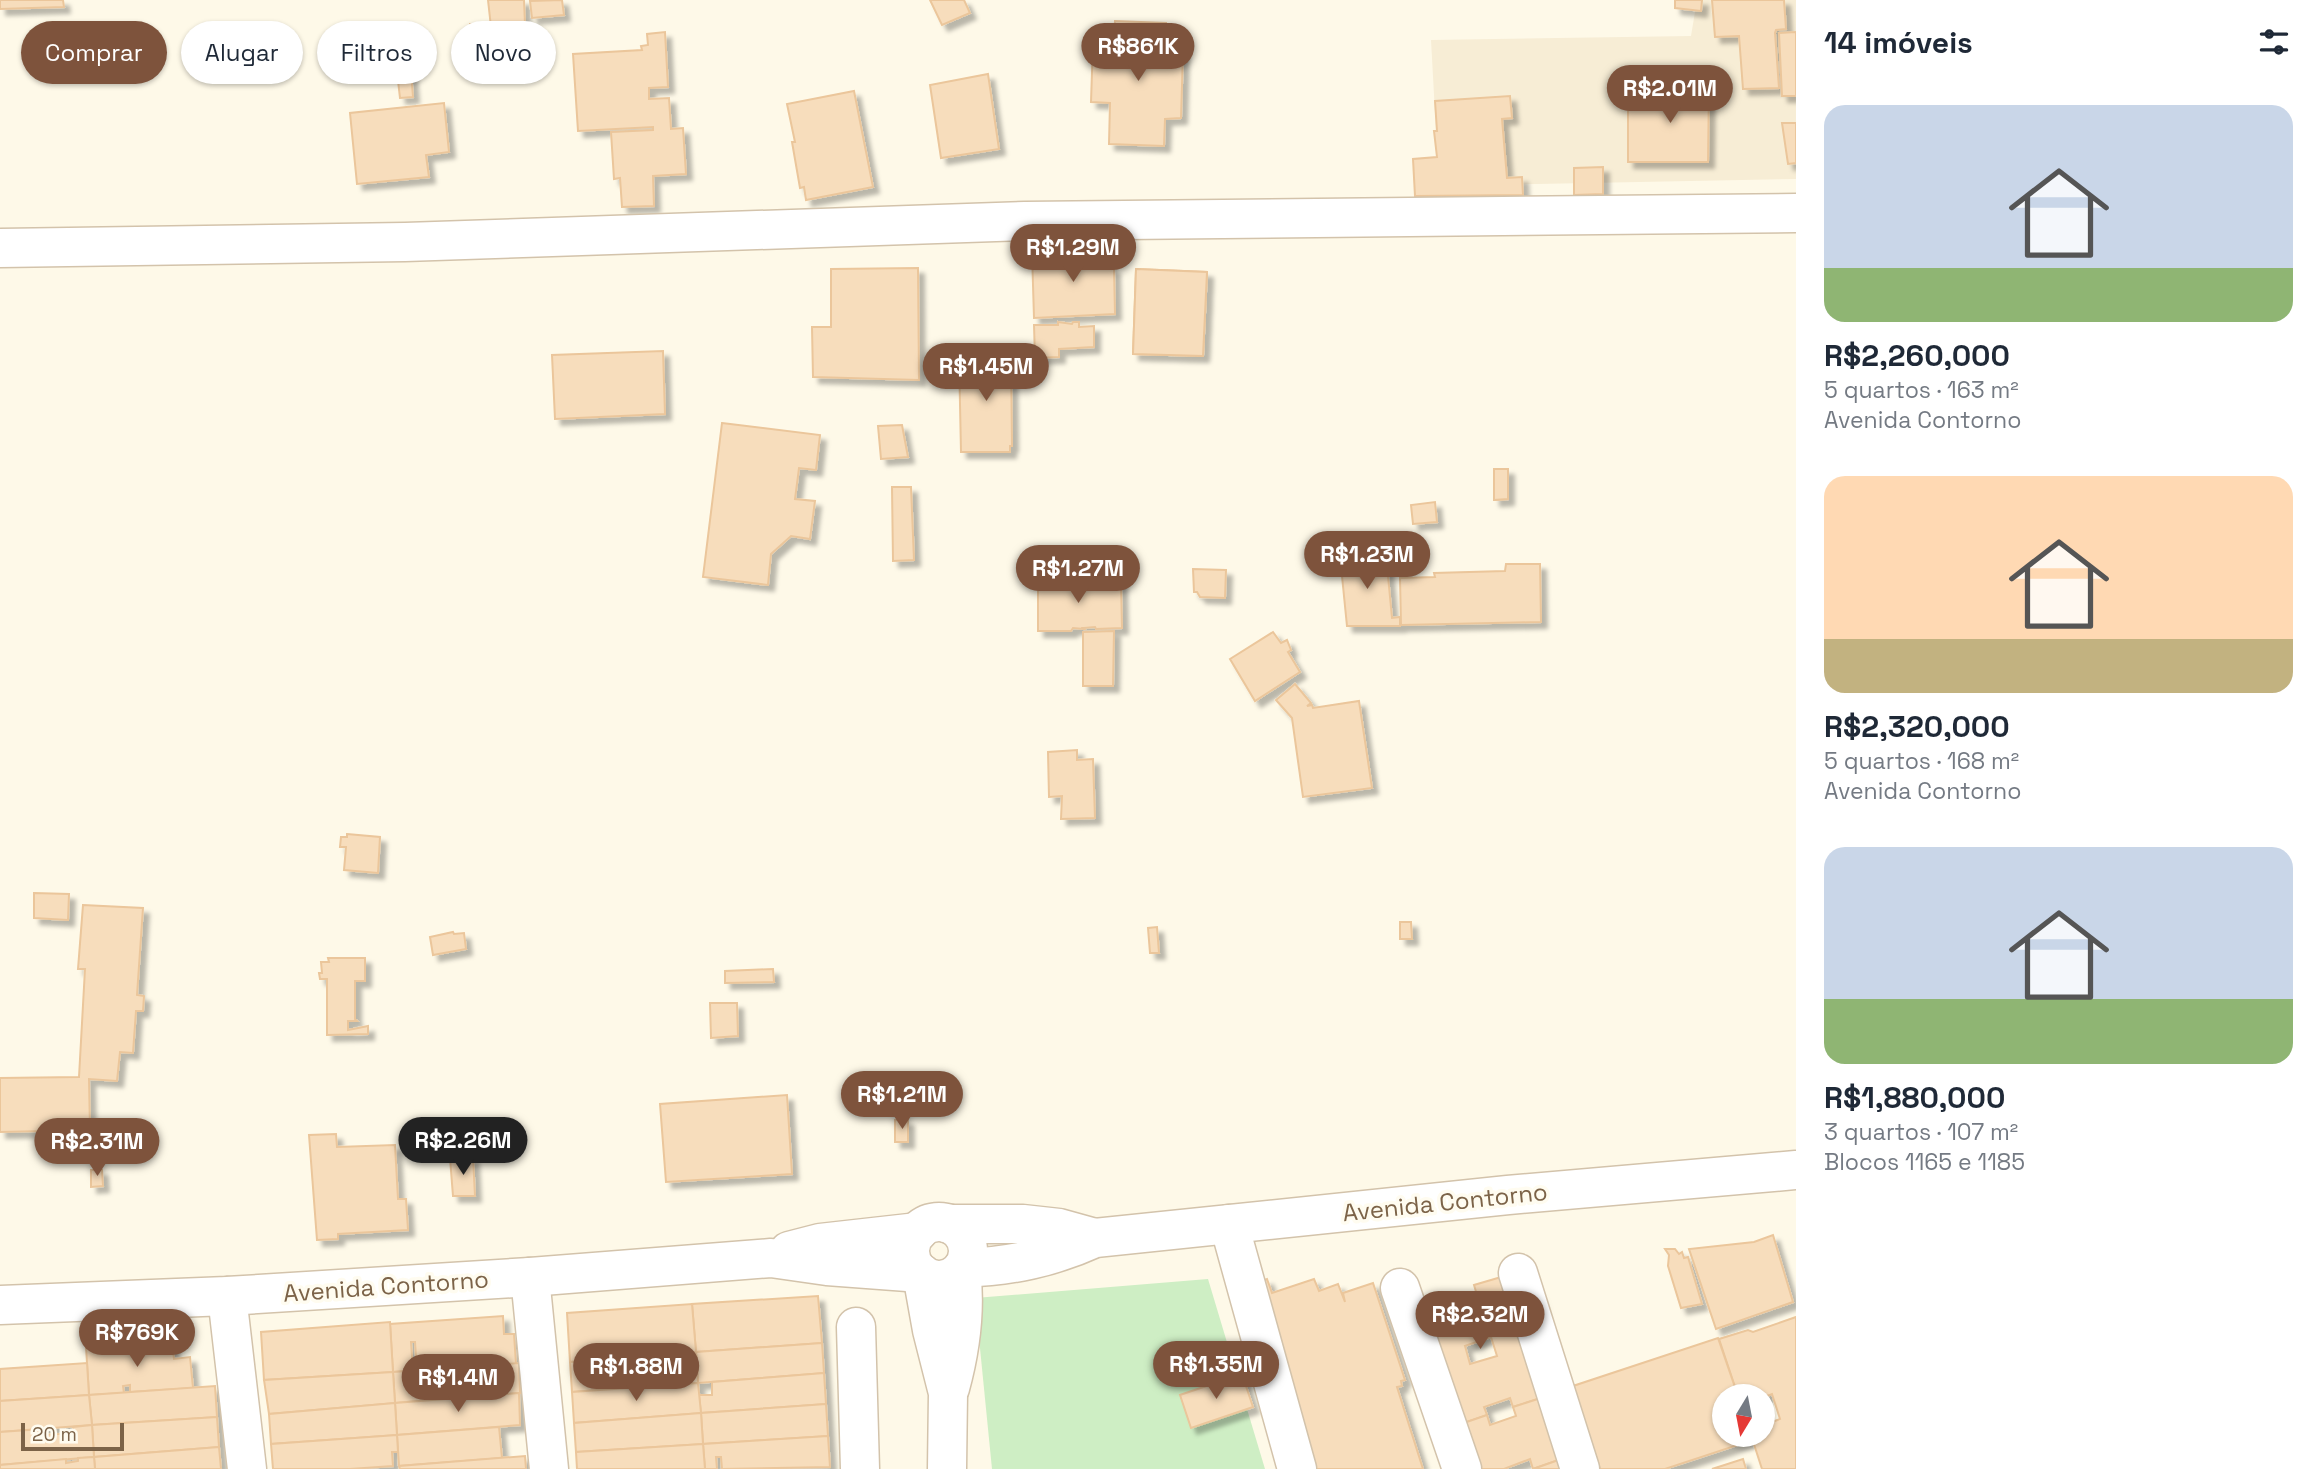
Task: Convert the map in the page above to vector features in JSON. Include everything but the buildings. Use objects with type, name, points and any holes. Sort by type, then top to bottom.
[{"type":"street","points":[[0,248],[405,242],[1025,222],[1796,213]]},
{"type":"street","name":"Avenida Contorno","points":[[962,1269],[1027,1261],[1063,1252],[1095,1238],[1508,1195],[1796,1170]]},
{"type":"street","name":"Avenida Contorno","points":[[771,1258],[794,1248],[820,1242],[933,1228],[1023,1224],[1059,1228],[1095,1238]]},
{"type":"street","points":[[1229,1224],[1297,1469]]},
{"type":"street","points":[[933,1228],[958,1229],[968,1247],[962,1269],[943,1280],[921,1274],[913,1264],[910,1253],[912,1241],[933,1228]]},
{"type":"street","name":"Avenida Contorno","points":[[0,1306],[227,1296],[530,1277],[771,1258],[921,1274]]},
{"type":"street","points":[[948,1393],[958,1359],[962,1329],[962,1269]]},
{"type":"street","points":[[1518,1273],[1580,1469]]},
{"type":"street","points":[[921,1274],[948,1393],[947,1469]]},
{"type":"street","points":[[530,1277],[549,1469]]},
{"type":"street","points":[[1400,1288],[1462,1469]]},
{"type":"street","points":[[227,1296],[247,1469]]},
{"type":"street","points":[[856,1327],[860,1469]]},
{"type":"shaded area","points":[[1697,0],[1796,0],[1796,179],[1439,186],[1431,40],[1691,36]]},
{"type":"green space","points":[[1208,1279],[1265,1469],[992,1469],[975,1298]]}]
